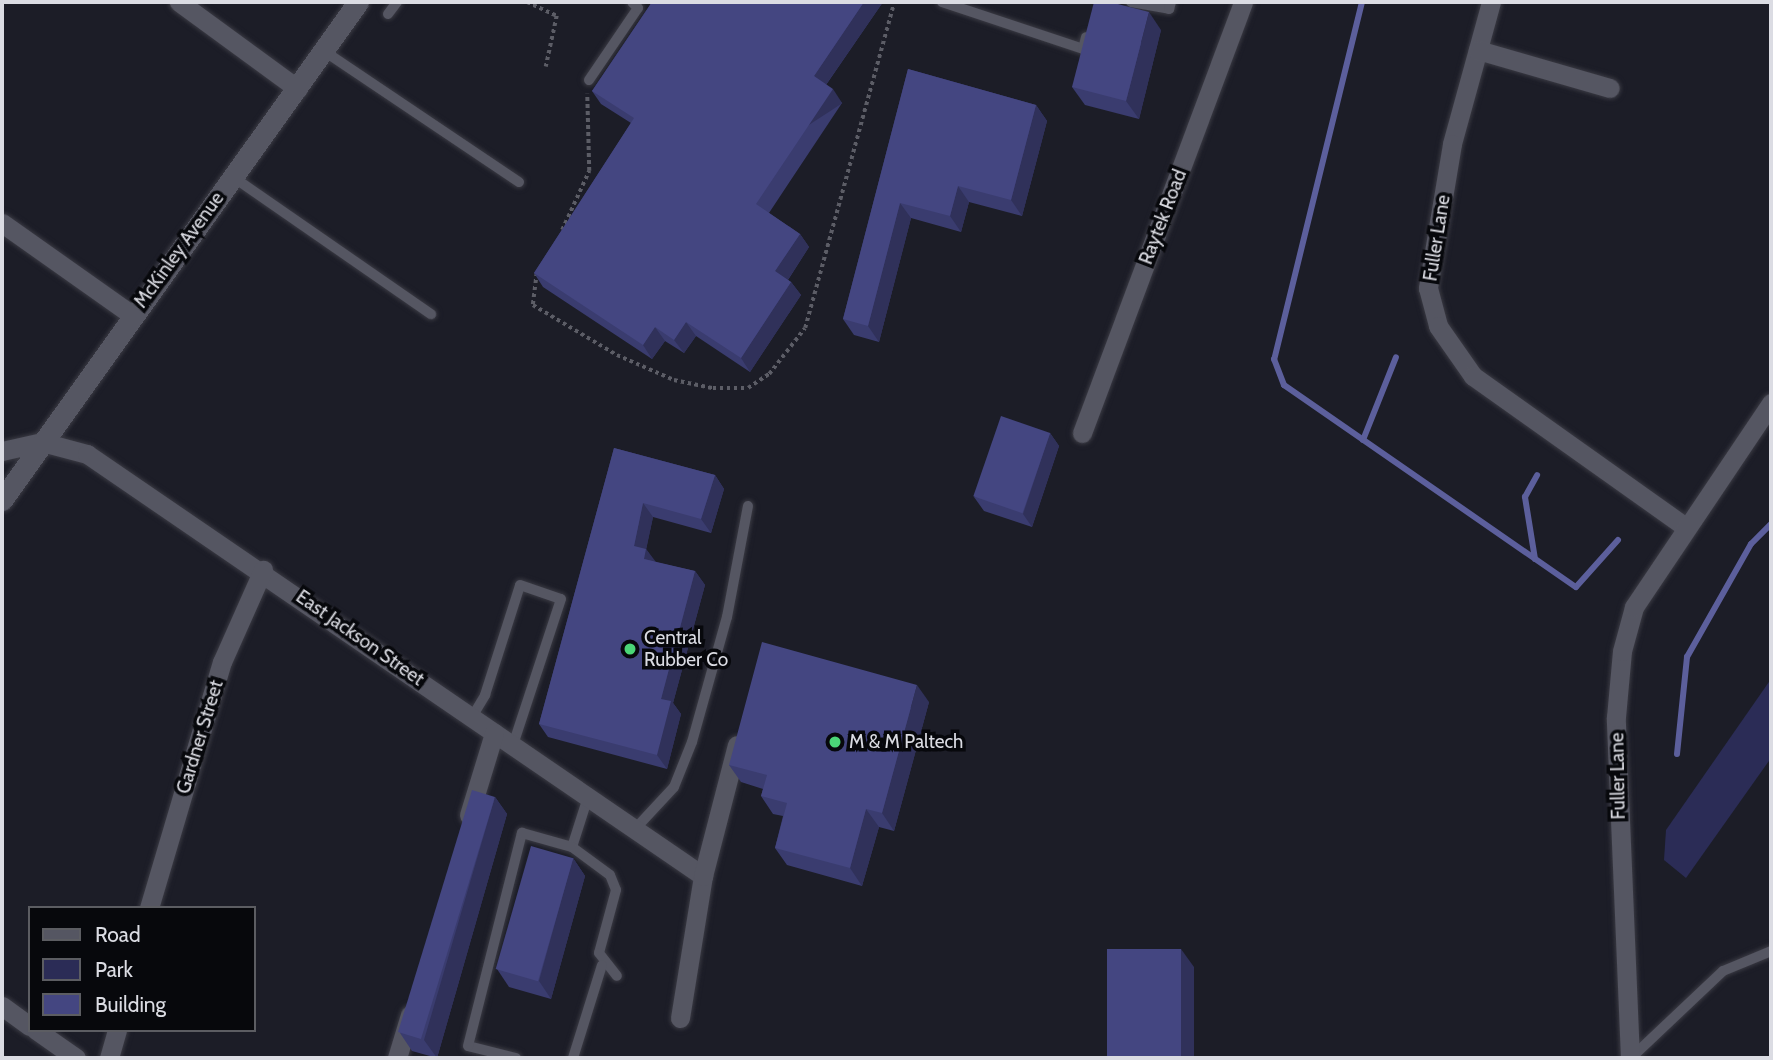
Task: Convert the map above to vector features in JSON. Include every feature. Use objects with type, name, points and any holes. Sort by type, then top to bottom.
[{"type":"street","points":[[178,2],[298,89]]},
{"type":"street","name":"McKinley Avenue","points":[[2,499],[358,2]]},
{"type":"street","name":"Raytek Road","points":[[1082,433],[1243,2]]},
{"type":"street","name":"Fuller Lane","points":[[1491,2],[1452,144],[1428,288],[1438,326],[1473,376],[1687,522],[1634,607],[1622,651],[1616,717],[1621,915],[1630,1058]]},
{"type":"street","points":[[1478,50],[1610,88]]},
{"type":"street","points":[[2,223],[132,314]]},
{"type":"street","points":[[1687,522],[1771,403]]},
{"type":"street","name":"East Jackson Street","points":[[2,451],[42,442],[87,454],[263,570],[703,876]]},
{"type":"street","name":"Gardner Street","points":[[150,906],[222,662],[263,570]]},
{"type":"street","points":[[680,1018],[703,876],[741,730]]},
{"type":"street","points":[[463,837],[494,733]]},
{"type":"street","points":[[397,1058],[417,993]]},
{"type":"street","points":[[2,1006],[28,1025]]},
{"type":"street","points":[[39,1032],[76,1058]]},
{"type":"street","points":[[109,1058],[116,1032]]},
{"type":"lane","points":[[388,14],[397,2]]},
{"type":"lane","points":[[589,80],[638,8],[632,2]]},
{"type":"lane","points":[[1131,2],[1169,9],[1171,2]]},
{"type":"lane","points":[[942,3],[1083,49],[1089,25]]},
{"type":"lane","points":[[324,51],[519,182]]},
{"type":"lane","points":[[232,177],[431,314]]},
{"type":"lane","points":[[635,830],[674,787],[692,742],[727,617],[748,506]]},
{"type":"lane","points":[[472,717],[485,695],[520,585],[561,599],[513,745]]},
{"type":"lane","points":[[572,847],[588,797]]},
{"type":"lane","points":[[516,1058],[468,1046],[522,833],[572,847],[610,875],[616,890],[599,953],[603,965],[617,976]]},
{"type":"lane","points":[[1630,1058],[1723,971],[1771,951]]},
{"type":"lane","points":[[573,1058],[603,965]]},
{"type":"path","points":[[527,2],[557,16],[547,67]]},
{"type":"path","points":[[544,261],[531,283],[533,305],[584,341],[674,380],[713,388],[748,388],[769,374],[805,328],[894,2]]},
{"type":"path","points":[[555,241],[589,171],[584,106],[589,80]]},
{"type":"green space","points":[[1771,679],[1771,758],[1686,878],[1664,860],[1666,830]]},
{"type":"building","points":[[652,2],[864,2],[814,76],[833,89],[756,204],[800,234],[775,271],[791,282],[741,358],[686,322],[674,340],[655,327],[643,345],[534,273],[634,118],[592,91]]},
{"type":"building","points":[[1094,2],[1110,2],[1149,12],[1126,101],[1072,87]]},
{"type":"building","points":[[908,69],[1036,105],[1011,200],[958,186],[950,216],[900,203],[868,326],[843,319]]},
{"type":"building","points":[[1001,416],[1050,433],[1022,513],[973,496]]},
{"type":"building","name":"Central Rubber Co","points":[[614,448],[715,475],[701,519],[643,503],[634,546],[646,549],[644,559],[695,571],[661,699],[671,701],[657,755],[539,724]]},
{"type":"building","name":"M & M Paltech","points":[[762,642],[917,685],[882,813],[866,809],[850,868],[775,848],[787,803],[761,796],[767,775],[729,765]]},
{"type":"building","points":[[472,790],[495,797],[421,1039],[398,1032]]},
{"type":"building","points":[[531,846],[573,858],[538,981],[496,969]]},
{"type":"building","points":[[1107,949],[1181,949],[1181,1058],[1107,1058]]},
{"type":"waterway","points":[[1362,2],[1274,359],[1284,385],[1576,587],[1618,540]]},
{"type":"waterway","points":[[1363,440],[1396,357]]},
{"type":"waterway","points":[[1535,559],[1525,497],[1537,475]]},
{"type":"waterway","points":[[1677,754],[1687,657],[1751,544],[1771,524]]},
{"type":"place","name":"Central Rubber Co","points":[[630,649]]},
{"type":"place","name":"M & M Paltech","points":[[835,742]]}]
